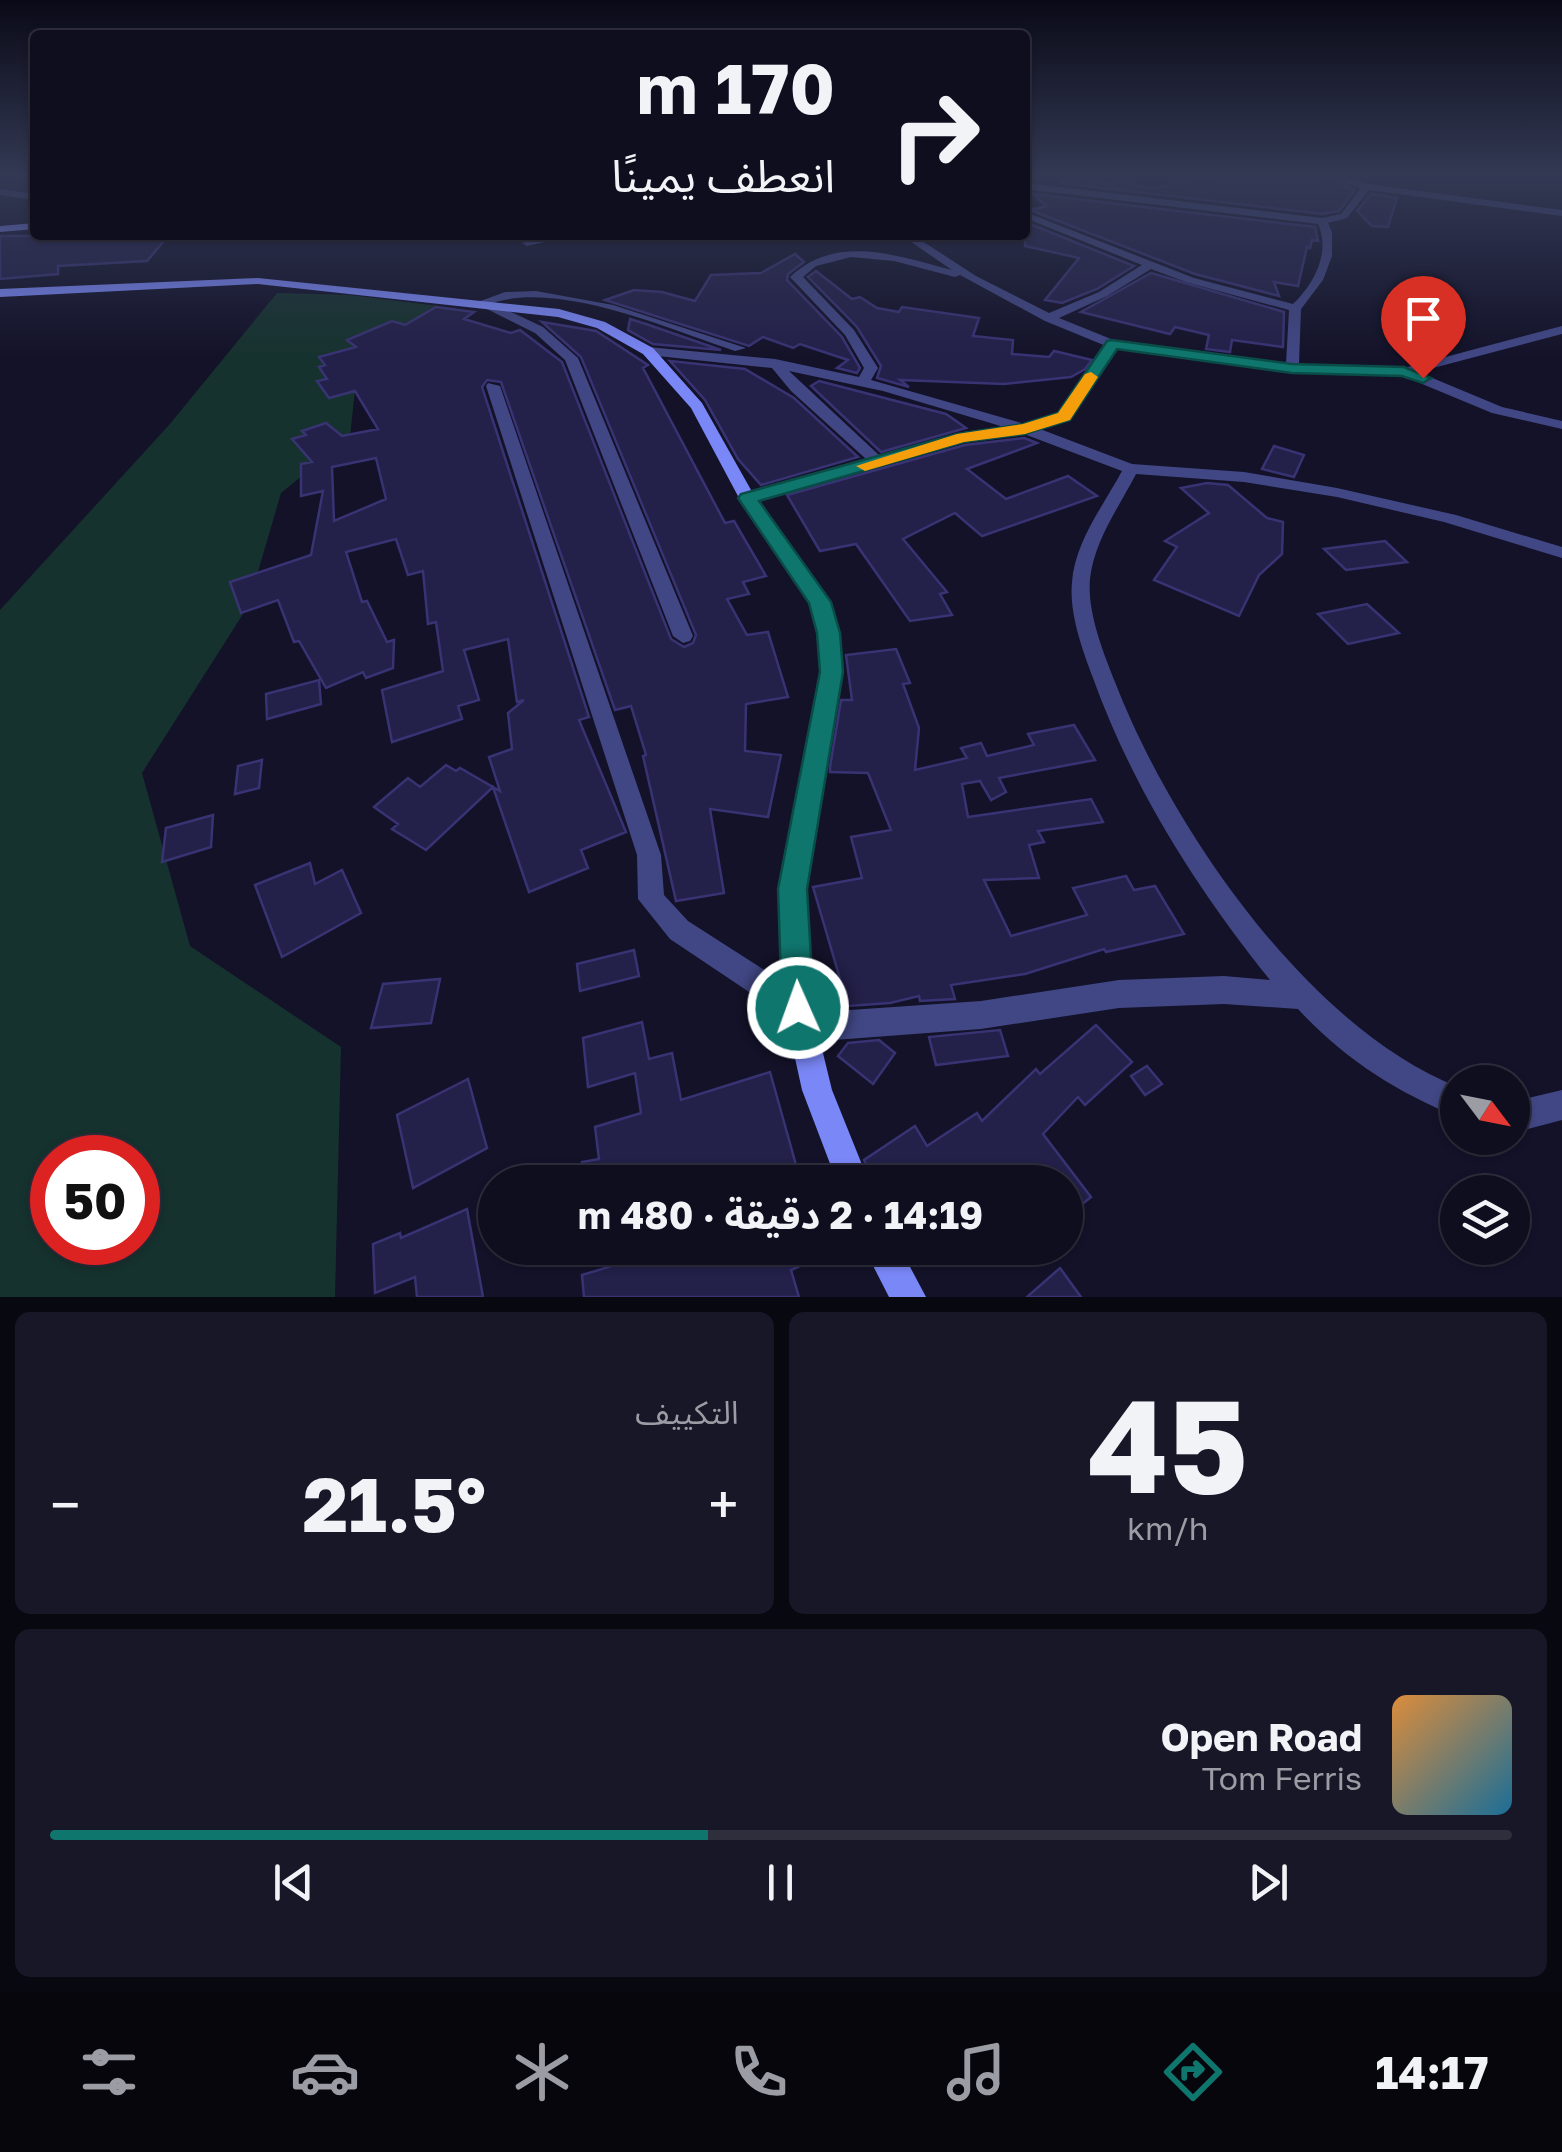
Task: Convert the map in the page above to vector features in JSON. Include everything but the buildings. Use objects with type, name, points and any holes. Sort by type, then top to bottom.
[{"type":"main road","points":[[0,293],[258,280],[481,303],[582,318],[648,351],[697,406],[748,498],[820,602],[828,633],[832,672],[792,889],[798,1008],[816,1090],[846,1165]]},
{"type":"main road","points":[[891,1265],[908,1297]]},
{"type":"street","points":[[1075,236],[1148,265],[1294,308]]},
{"type":"street","points":[[1294,308],[1308,298],[1324,265],[1327,236]]},
{"type":"street","points":[[527,243],[544,240]]},
{"type":"street","points":[[914,240],[972,278],[1049,318],[1112,344],[1292,368],[1404,372],[1562,330]]},
{"type":"street","points":[[864,380],[871,368],[864,352],[796,277],[802,270],[825,256],[852,253],[972,278]]},
{"type":"street","points":[[1049,318],[1103,294],[1148,265]]},
{"type":"street","points":[[481,303],[493,296],[532,293],[606,307],[753,352],[778,365],[796,388],[878,462]]},
{"type":"street","points":[[481,303],[539,330],[571,358],[683,636]]},
{"type":"street","points":[[1292,368],[1294,308]]},
{"type":"street","points":[[748,498],[963,438],[1025,429],[1064,417],[1112,344]]},
{"type":"street","points":[[648,351],[710,353],[864,380],[1025,429],[1131,469],[1216,473],[1349,494],[1429,512],[1562,553]]},
{"type":"street","points":[[1404,372],[1497,410],[1562,425]]},
{"type":"street","points":[[494,386],[649,855],[650,898],[680,930],[798,1008],[834,1026],[981,1015],[1119,994],[1224,990],[1304,996]]},
{"type":"street","points":[[1131,469],[1088,552],[1080,592],[1104,690],[1170,820],[1256,942],[1304,996],[1368,1054],[1440,1095]]},
{"type":"street","points":[[1530,1113],[1562,1105]]},
{"type":"green space","points":[[277,293],[349,295],[439,306],[359,353],[350,437],[281,493],[248,606],[142,773],[190,946],[341,1047],[335,1297],[0,1297],[0,610],[169,425]]},
{"type":"slow traffic","points":[[865,466],[963,438],[1025,429],[1064,417],[1091,377]]},
{"type":"route","points":[[798,1008],[792,889],[832,672],[820,602],[748,498],[963,438],[1025,429],[1064,417],[1112,344],[1292,368],[1404,372],[1423,378]]}]
